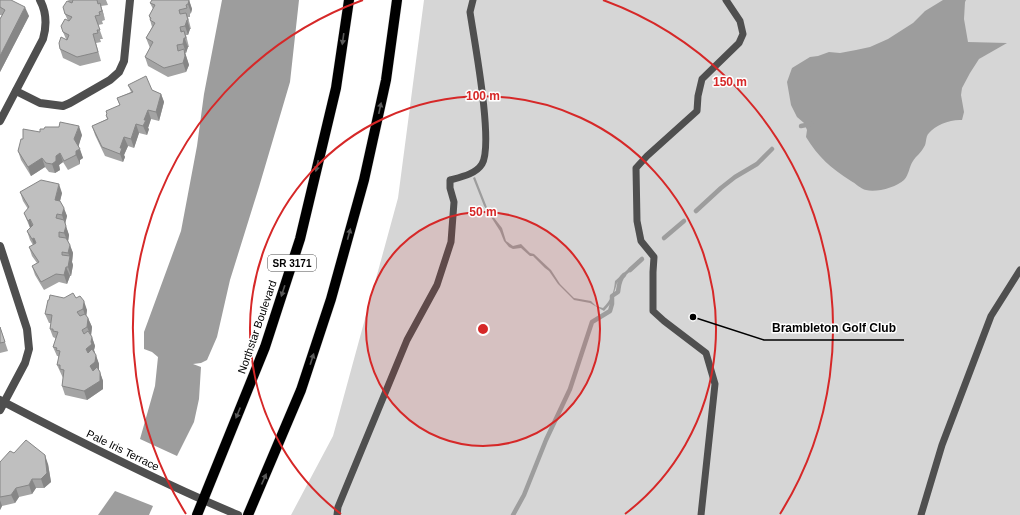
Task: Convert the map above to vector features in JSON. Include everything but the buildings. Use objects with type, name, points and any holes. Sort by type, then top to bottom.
[{"type":"main road","name":"Northstar Boulevard","points":[[197,515],[265,347],[300,239],[336,88],[349,0]]},
{"type":"main road","points":[[248,515],[301,390],[331,299],[364,180],[386,80],[397,0]]},
{"type":"street","points":[[0,121],[43,39],[46,30],[45,14],[40,0]]},
{"type":"street","points":[[16,91],[40,103],[63,106],[110,80],[118,72],[124,61],[130,0]]},
{"type":"street","points":[[0,246],[27,329],[28,339],[28,355],[26,363],[2,402],[0,410]]},
{"type":"street","name":"Pale Iris Terrace","points":[[2,402],[127,465],[238,515]]},
{"type":"lane","points":[[337,515],[338,507],[407,340],[437,285],[451,242],[454,202],[450,188],[450,180],[476,171],[483,163],[486,144],[484,101],[470,12],[473,0]]},
{"type":"lane","points":[[701,515],[715,384],[706,353],[653,311],[652,272],[654,257],[641,241],[636,221],[636,168],[647,156],[697,111],[698,96],[702,79],[739,42],[743,34],[740,21],[726,0]]},
{"type":"lane","points":[[921,515],[942,445],[991,316],[1020,270]]},
{"type":"shaded area","points":[[222,0],[299,0],[290,82],[230,280],[217,337],[207,360],[201,363],[193,364],[201,367],[199,399],[194,422],[177,456],[140,439],[155,386],[158,357],[152,352],[144,349],[144,332],[181,231],[197,146],[204,94]]},
{"type":"shaded area","points":[[424,0],[1020,0],[1020,515],[291,515],[333,436],[398,198]]},
{"type":"shaded area","points":[[943,0],[966,0],[964,19],[968,42],[1007,43],[979,59],[962,88],[961,95],[964,112],[962,120],[953,120],[944,123],[932,130],[927,136],[925,145],[913,161],[904,180],[897,185],[886,189],[870,191],[864,189],[826,162],[806,137],[807,130],[804,123],[797,117],[791,105],[787,82],[792,68],[810,57],[829,52],[840,53],[870,47],[888,39],[913,23],[925,11]]},
{"type":"shaded area","points":[[475,177],[488,210],[502,228],[506,241],[513,246],[521,244],[530,253],[534,254],[551,270],[560,284],[574,298],[591,301],[596,306],[603,308],[612,296],[615,281],[638,260],[642,261],[617,283],[611,303],[604,311],[590,303],[574,300],[558,284],[549,271],[533,256],[530,256],[521,248],[513,249],[509,247],[504,241],[500,231],[484,206],[473,178]]},
{"type":"shaded area","points":[[115,491],[153,506],[149,515],[98,515]]},
{"type":"waterway","points":[[801,126],[811,124]]},
{"type":"waterway","points":[[696,211],[735,177],[757,164],[772,149]]},
{"type":"waterway","points":[[664,238],[684,221]]},
{"type":"waterway","points":[[630,270],[642,259]]},
{"type":"waterway","points":[[513,515],[524,495],[546,440],[570,389],[592,322],[610,311],[612,296],[618,292],[620,281],[624,275]]},
{"type":"place","name":"Brambleton Golf Club","points":[[693,317]]}]
